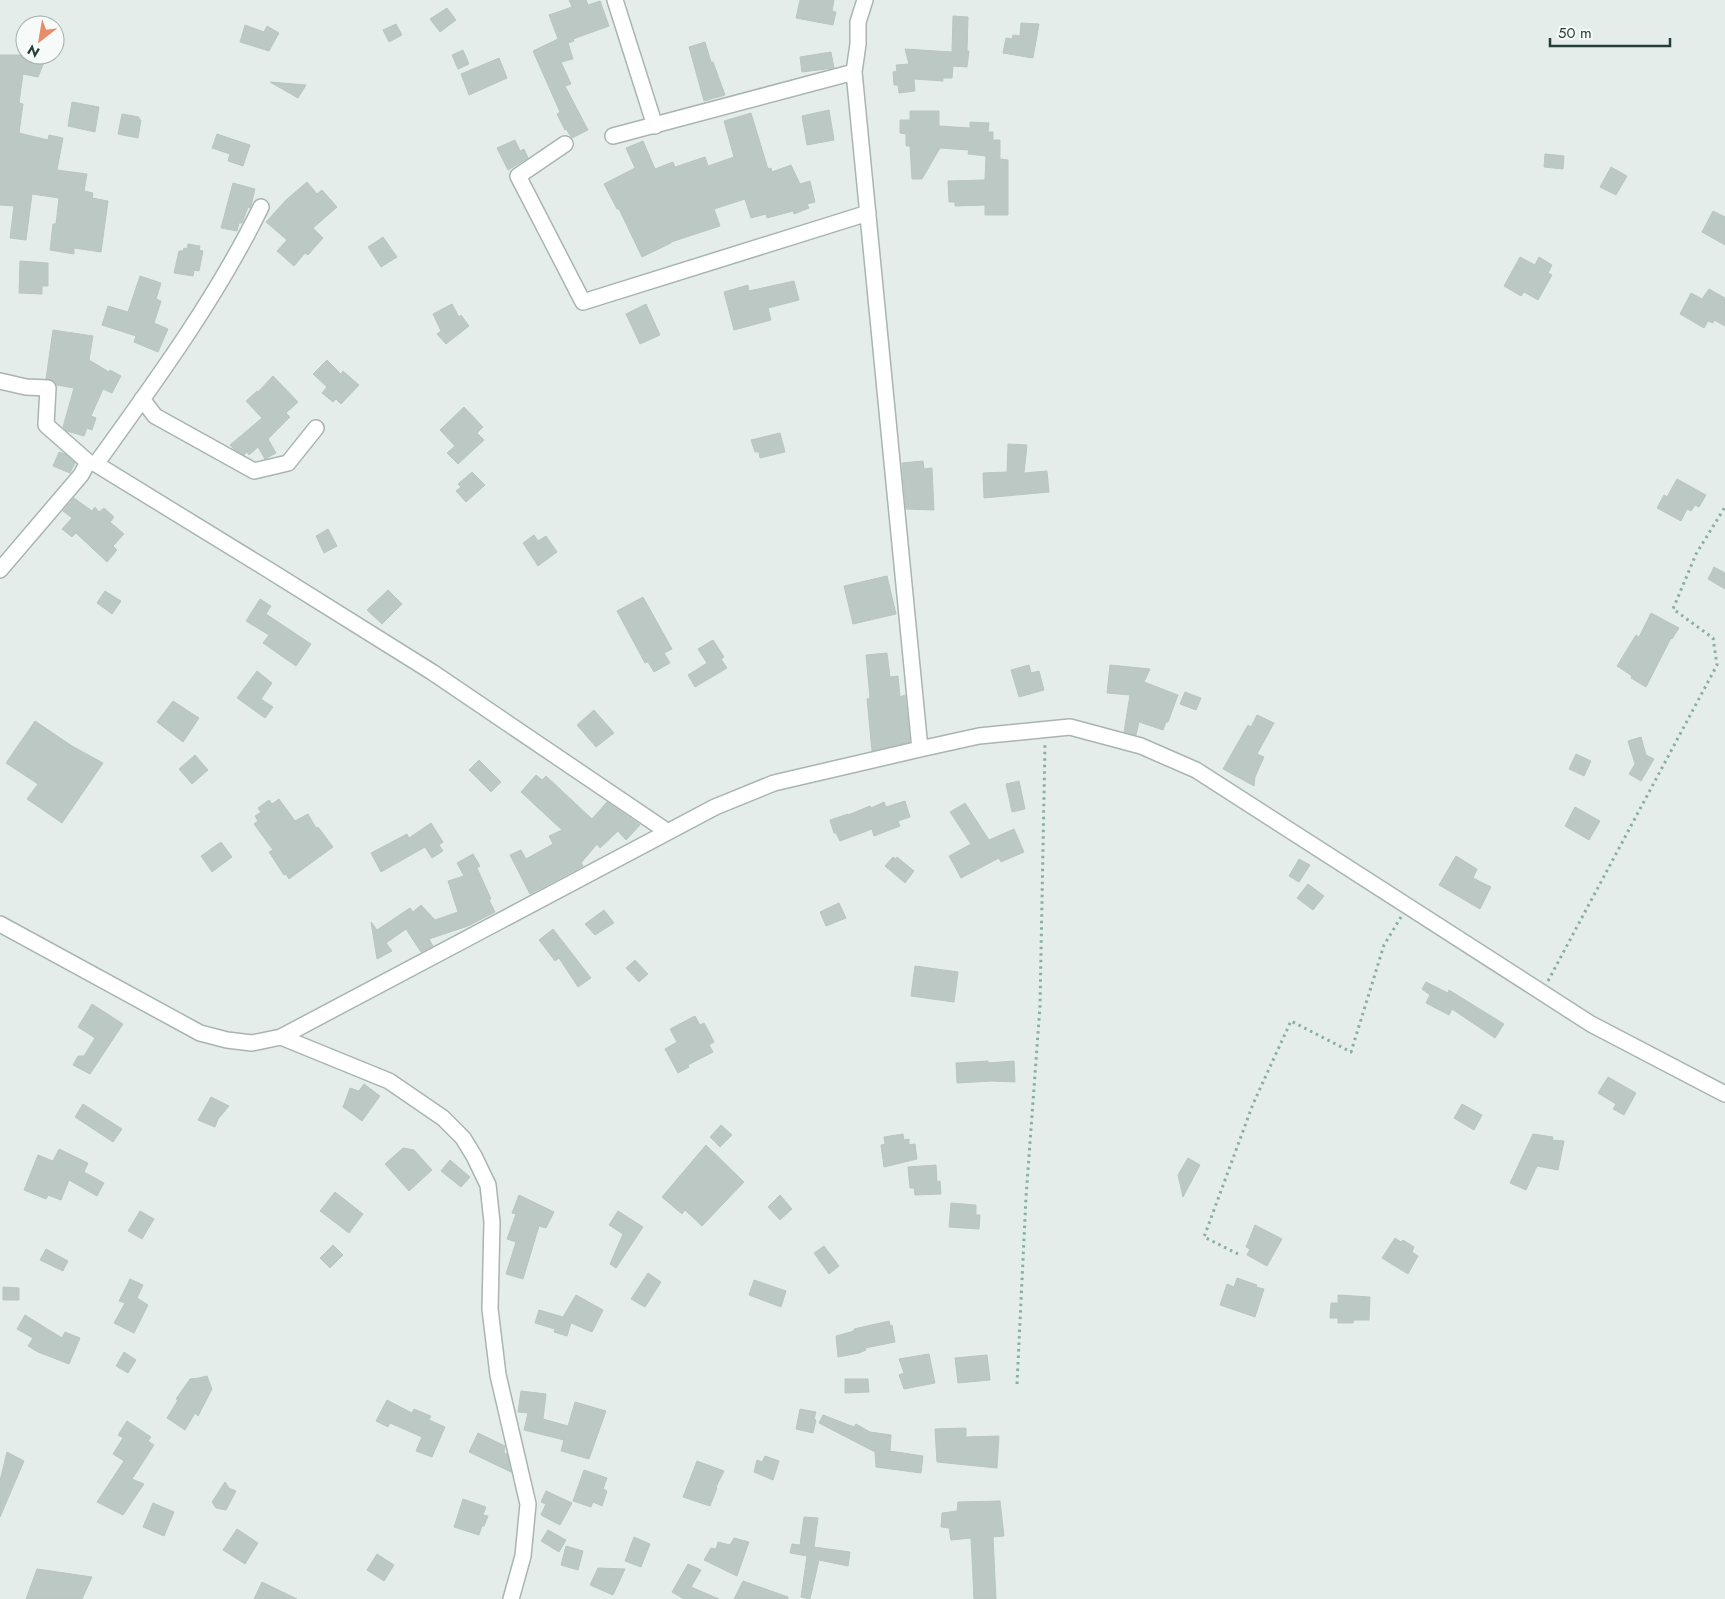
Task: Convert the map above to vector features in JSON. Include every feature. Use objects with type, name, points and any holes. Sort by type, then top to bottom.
[{"type":"street","points":[[615,0],[655,126]]},
{"type":"street","points":[[865,0],[858,22],[858,44],[854,72],[920,749]]},
{"type":"street","points":[[613,136],[854,72]]},
{"type":"street","points":[[566,144],[518,176],[583,302],[868,213]]},
{"type":"street","points":[[0,570],[92,463],[142,399],[184,340],[248,233],[261,207]]},
{"type":"street","points":[[0,381],[26,387],[48,388],[46,426],[92,463],[432,672],[668,832]]},
{"type":"street","points":[[142,399],[155,416],[254,471],[288,463],[316,428]]},
{"type":"street","points":[[0,924],[200,1033],[226,1040],[252,1043],[281,1037],[715,807],[774,783],[978,736],[1070,727],[1142,746],[1196,770],[1591,1024],[1725,1094]]},
{"type":"street","points":[[281,1037],[389,1081],[444,1118],[463,1138],[488,1186],[492,1222],[490,1309],[498,1376],[528,1504],[523,1556],[511,1599]]},
{"type":"path","points":[[1542,993],[1717,665],[1713,638],[1673,609],[1696,554],[1725,507]]},
{"type":"path","points":[[1017,1384],[1026,1197],[1040,1006],[1045,730]]},
{"type":"path","points":[[1238,1254],[1204,1237],[1253,1104],[1291,1021],[1351,1052],[1384,945],[1407,906]]},
{"type":"building","points":[[569,0],[586,0],[588,5],[600,1],[609,26],[573,39],[574,41],[568,43],[573,59],[561,62],[571,84],[565,86],[588,130],[572,138],[565,130],[557,114],[560,112],[533,51],[558,39],[549,15],[572,7]]},
{"type":"building","points":[[800,0],[834,0],[832,11],[836,12],[833,25],[796,18]]},
{"type":"building","points":[[447,8],[456,20],[440,32],[430,19]]},
{"type":"building","points":[[953,16],[968,17],[967,51],[969,51],[967,67],[953,66],[952,78],[943,78],[943,81],[914,79],[915,91],[899,93],[898,85],[894,85],[893,72],[897,71],[896,65],[909,64],[905,49],[952,52]]},
{"type":"building","points":[[1021,23],[1039,24],[1033,58],[1003,53],[1006,38],[1012,39],[1013,35],[1020,36]]},
{"type":"building","points":[[396,24],[402,35],[389,42],[383,30]]},
{"type":"building","points":[[245,25],[264,32],[267,26],[279,33],[269,51],[240,42]]},
{"type":"building","points":[[705,42],[725,95],[704,101],[689,47]]},
{"type":"building","points":[[463,50],[469,64],[458,69],[452,55]]},
{"type":"building","points":[[831,52],[834,68],[802,72],[800,57]]},
{"type":"building","points":[[0,55],[15,55],[15,65],[43,65],[38,77],[23,74],[19,103],[23,104],[19,133],[48,140],[49,135],[63,138],[57,170],[87,174],[84,191],[93,193],[92,198],[108,201],[101,252],[74,248],[74,254],[50,250],[59,198],[32,194],[26,240],[10,238],[14,206],[0,205]]},
{"type":"building","points":[[499,58],[507,78],[469,95],[461,74]]},
{"type":"building","points":[[270,82],[306,85],[298,98]]},
{"type":"building","points":[[72,102],[99,107],[95,132],[68,126]]},
{"type":"building","points":[[829,110],[834,140],[807,145],[802,116]]},
{"type":"building","points":[[910,111],[939,111],[939,126],[970,128],[970,122],[989,123],[988,132],[993,132],[993,140],[1000,140],[1000,159],[1008,160],[1008,215],[985,215],[985,205],[955,206],[955,202],[949,202],[948,181],[985,180],[986,156],[968,154],[969,150],[940,148],[922,179],[912,179],[910,146],[906,146],[906,134],[900,133],[900,120],[910,120]]},
{"type":"building","points":[[751,113],[768,169],[771,168],[772,172],[791,165],[800,184],[810,181],[815,202],[807,204],[809,208],[794,214],[793,211],[767,218],[766,214],[751,218],[745,199],[714,209],[720,226],[671,242],[642,257],[619,209],[617,209],[604,184],[635,168],[626,148],[643,141],[655,169],[673,162],[675,167],[705,157],[708,166],[734,157],[724,121]]},
{"type":"building","points":[[122,114],[139,117],[141,120],[138,138],[118,134]]},
{"type":"building","points":[[217,134],[250,145],[243,166],[228,161],[230,154],[212,148]]},
{"type":"building","points":[[515,140],[520,151],[524,149],[528,158],[508,170],[497,148]]},
{"type":"building","points":[[1545,154],[1564,156],[1563,169],[1544,167]]},
{"type":"building","points":[[1611,167],[1627,176],[1616,195],[1600,187]]},
{"type":"building","points":[[307,182],[317,194],[322,190],[337,207],[313,228],[323,238],[308,255],[305,253],[294,266],[277,251],[287,240],[266,222],[286,200]]},
{"type":"building","points":[[233,183],[255,189],[251,206],[250,208],[248,207],[242,223],[239,223],[237,231],[221,228]]},
{"type":"building","points":[[1713,211],[1725,217],[1725,245],[1702,232]]},
{"type":"building","points":[[383,237],[397,257],[381,267],[368,247]]},
{"type":"building","points":[[188,244],[200,246],[199,250],[203,251],[199,271],[194,270],[193,276],[174,273],[179,251],[183,251],[184,248],[187,249]]},
{"type":"building","points":[[1520,257],[1535,265],[1539,257],[1552,265],[1548,273],[1552,275],[1538,300],[1524,292],[1521,296],[1504,286]]},
{"type":"building","points":[[20,261],[48,263],[48,286],[42,286],[42,294],[19,293]]},
{"type":"building","points":[[140,276],[161,283],[156,299],[161,301],[154,323],[168,329],[158,352],[134,342],[136,336],[102,325],[108,306],[128,312]]},
{"type":"building","points":[[794,281],[799,300],[768,308],[771,320],[734,330],[724,292],[748,285],[749,291]]},
{"type":"building","points":[[1709,289],[1725,298],[1725,326],[1714,320],[1713,323],[1708,321],[1704,328],[1680,314],[1691,293],[1702,299]]},
{"type":"building","points":[[452,304],[459,317],[461,315],[469,326],[446,344],[437,334],[441,331],[433,314]]},
{"type":"building","points":[[646,304],[660,335],[640,344],[626,314]]},
{"type":"building","points":[[53,330],[93,336],[89,360],[109,372],[110,370],[121,376],[112,393],[103,389],[91,416],[96,418],[92,430],[87,428],[84,436],[67,431],[63,427],[74,388],[57,385],[53,380],[46,379]]},
{"type":"building","points":[[327,360],[341,374],[343,371],[359,385],[341,404],[336,399],[333,402],[322,393],[327,387],[313,374]]},
{"type":"building","points":[[273,376],[298,402],[286,413],[290,417],[268,439],[276,453],[265,459],[258,447],[249,455],[247,452],[244,455],[230,445],[262,418],[246,401],[258,392]]},
{"type":"building","points":[[464,407],[483,427],[477,433],[484,440],[458,464],[447,453],[455,446],[440,430]]},
{"type":"building","points":[[780,433],[785,452],[760,458],[759,452],[755,452],[751,440]]},
{"type":"building","points":[[1008,444],[1027,445],[1024,473],[1047,471],[1049,492],[984,498],[983,473],[1007,472]]},
{"type":"building","points":[[59,452],[65,454],[75,463],[70,473],[53,466]]},
{"type":"building","points":[[923,461],[924,469],[932,468],[934,510],[906,509],[902,463]]},
{"type":"building","points":[[472,472],[485,485],[466,502],[456,491],[461,487],[458,484]]},
{"type":"building","points":[[1677,479],[1706,495],[1699,507],[1695,505],[1691,511],[1687,509],[1681,521],[1657,508],[1664,495],[1667,497]]},
{"type":"building","points":[[74,498],[92,511],[95,507],[99,512],[104,508],[114,517],[110,522],[124,534],[113,546],[117,550],[107,562],[76,533],[72,537],[62,529],[72,518],[63,511]]},
{"type":"building","points":[[328,529],[337,546],[324,553],[316,536]]},
{"type":"building","points":[[534,535],[538,541],[546,536],[557,552],[538,566],[523,543]]},
{"type":"building","points":[[1714,567],[1725,573],[1725,589],[1708,579]]},
{"type":"building","points":[[887,576],[896,614],[853,624],[844,586]]},
{"type":"building","points":[[388,590],[402,604],[382,624],[367,610]]},
{"type":"building","points":[[105,591],[121,601],[112,614],[97,603]]},
{"type":"building","points":[[643,597],[672,649],[664,653],[670,663],[654,672],[648,662],[645,663],[617,611]]},
{"type":"building","points":[[260,599],[271,606],[266,614],[311,644],[296,666],[263,643],[269,635],[246,621]]},
{"type":"building","points":[[1651,613],[1679,628],[1671,638],[1646,687],[1631,678],[1632,676],[1617,666],[1636,635],[1639,637]]},
{"type":"building","points":[[713,640],[724,657],[721,659],[727,668],[695,687],[688,675],[707,663],[698,649]]},
{"type":"building","points":[[887,653],[890,677],[898,676],[900,697],[905,695],[910,742],[872,751],[867,699],[870,698],[866,655]]},
{"type":"building","points":[[1029,665],[1031,673],[1039,671],[1044,690],[1019,697],[1011,670]]},
{"type":"building","points":[[1110,665],[1150,669],[1144,682],[1178,695],[1163,730],[1139,722],[1136,735],[1124,732],[1130,695],[1107,693]]},
{"type":"building","points":[[257,671],[272,683],[261,699],[273,707],[265,718],[237,698]]},
{"type":"building","points":[[1185,692],[1201,698],[1196,710],[1180,704]]},
{"type":"building","points":[[173,701],[199,718],[183,742],[157,722]]},
{"type":"building","points":[[594,710],[614,733],[596,747],[577,725]]},
{"type":"building","points":[[1257,715],[1274,723],[1257,754],[1264,757],[1255,777],[1254,786],[1223,769],[1248,725],[1251,727]]},
{"type":"building","points":[[35,721],[72,746],[103,763],[62,823],[27,799],[38,784],[6,763]]},
{"type":"building","points":[[1641,737],[1646,755],[1654,759],[1641,781],[1629,774],[1635,764],[1628,741]]},
{"type":"building","points":[[1576,754],[1591,761],[1584,776],[1569,769]]},
{"type":"building","points":[[195,755],[208,770],[192,784],[179,769]]},
{"type":"building","points":[[479,760],[501,782],[491,792],[469,770]]},
{"type":"building","points":[[536,775],[542,780],[546,776],[592,819],[607,802],[640,825],[626,840],[618,831],[600,848],[597,844],[581,863],[583,866],[530,894],[510,855],[521,850],[526,859],[553,844],[549,836],[562,830],[521,792]]},
{"type":"building","points":[[1019,781],[1025,809],[1012,812],[1006,784]]},
{"type":"building","points":[[279,799],[295,821],[308,814],[316,828],[318,827],[333,847],[289,879],[286,874],[284,875],[269,852],[273,850],[254,824],[258,821],[255,816],[261,812],[258,808],[269,800],[272,804]]},
{"type":"building","points":[[905,801],[910,817],[898,821],[900,826],[874,836],[872,829],[840,841],[836,833],[834,833],[830,820],[870,806],[871,808],[884,802],[886,807]]},
{"type":"building","points":[[965,803],[989,840],[1014,829],[1024,852],[1001,862],[999,858],[961,878],[949,856],[971,844],[950,812]]},
{"type":"building","points":[[1575,807],[1600,821],[1589,840],[1565,826]]},
{"type":"building","points":[[431,823],[443,842],[439,845],[443,851],[432,858],[425,847],[381,872],[371,853],[407,834],[409,838]]},
{"type":"building","points":[[221,842],[232,857],[212,872],[201,856]]},
{"type":"building","points":[[473,854],[480,866],[477,868],[495,912],[468,926],[429,939],[433,946],[421,952],[406,929],[386,943],[392,951],[377,959],[371,922],[377,930],[410,908],[413,912],[421,905],[435,920],[458,912],[448,881],[464,876],[457,863]]},
{"type":"building","points":[[1456,856],[1477,869],[1473,878],[1491,887],[1480,909],[1439,885]]},
{"type":"building","points":[[893,857],[896,859],[897,857],[914,871],[905,883],[885,866]]},
{"type":"building","points":[[1299,859],[1310,865],[1299,882],[1289,876]]},
{"type":"building","points":[[1308,884],[1324,896],[1313,910],[1297,898]]},
{"type":"building","points":[[839,903],[846,918],[826,926],[820,912]]},
{"type":"building","points":[[604,910],[614,923],[595,935],[585,924]]},
{"type":"building","points":[[553,929],[591,978],[578,987],[559,958],[555,961],[539,940]]},
{"type":"building","points":[[635,960],[648,974],[639,982],[626,968]]},
{"type":"building","points":[[915,966],[958,972],[954,1002],[911,996]]},
{"type":"building","points":[[1426,982],[1448,993],[1449,990],[1504,1024],[1495,1038],[1452,1009],[1449,1015],[1426,1003],[1430,995],[1422,989]]},
{"type":"building","points":[[92,1004],[123,1024],[90,1074],[73,1065],[78,1056],[84,1056],[95,1038],[78,1027]]},
{"type":"building","points":[[695,1016],[700,1025],[704,1023],[714,1042],[709,1045],[713,1052],[688,1065],[689,1067],[678,1073],[665,1049],[677,1042],[670,1029]]},
{"type":"building","points":[[988,1061],[988,1063],[1014,1061],[1015,1082],[957,1083],[956,1063]]},
{"type":"building","points":[[1608,1077],[1636,1093],[1624,1115],[1613,1109],[1616,1104],[1598,1093]]},
{"type":"building","points":[[364,1084],[380,1096],[362,1121],[343,1107],[350,1088],[359,1091]]},
{"type":"building","points":[[211,1097],[229,1106],[218,1119],[215,1127],[198,1120]]},
{"type":"building","points":[[83,1104],[122,1129],[113,1142],[75,1117]]},
{"type":"building","points":[[1462,1104],[1482,1115],[1474,1130],[1454,1118]]},
{"type":"building","points":[[721,1125],[732,1135],[720,1147],[710,1137]]},
{"type":"building","points":[[903,1134],[904,1140],[909,1139],[909,1145],[915,1144],[917,1159],[884,1167],[881,1145],[885,1144],[884,1137]]},
{"type":"building","points":[[1533,1134],[1553,1137],[1552,1140],[1564,1141],[1558,1170],[1537,1166],[1526,1190],[1510,1183]]},
{"type":"building","points":[[706,1145],[744,1182],[702,1226],[685,1210],[682,1214],[662,1197]]},
{"type":"building","points":[[403,1148],[414,1150],[432,1170],[409,1191],[385,1164]]},
{"type":"building","points":[[59,1149],[88,1163],[84,1172],[104,1183],[97,1196],[69,1180],[61,1200],[48,1195],[46,1199],[24,1190],[38,1155],[53,1161]]},
{"type":"building","points":[[1188,1158],[1200,1165],[1183,1197],[1178,1175]]},
{"type":"building","points":[[450,1160],[470,1177],[461,1187],[441,1171]]},
{"type":"building","points":[[936,1165],[937,1182],[940,1181],[941,1194],[915,1195],[914,1188],[910,1188],[908,1167]]},
{"type":"building","points":[[335,1192],[363,1214],[349,1233],[320,1211]]},
{"type":"building","points":[[519,1195],[554,1212],[546,1228],[539,1226],[523,1279],[506,1274],[516,1242],[507,1239],[516,1214],[512,1213]]},
{"type":"building","points":[[780,1195],[792,1209],[780,1220],[768,1207]]},
{"type":"building","points":[[951,1203],[976,1205],[976,1215],[980,1215],[979,1229],[949,1227]]},
{"type":"building","points":[[140,1211],[154,1219],[142,1239],[128,1231]]},
{"type":"building","points":[[618,1211],[643,1227],[616,1268],[610,1264],[623,1234],[609,1225]]},
{"type":"building","points":[[1255,1225],[1282,1239],[1267,1266],[1247,1255],[1250,1249],[1246,1247]]},
{"type":"building","points":[[1395,1238],[1401,1242],[1403,1240],[1414,1247],[1412,1252],[1418,1256],[1408,1274],[1382,1258]]},
{"type":"building","points":[[333,1245],[343,1255],[330,1268],[320,1258]]},
{"type":"building","points":[[824,1246],[839,1266],[829,1274],[814,1253]]},
{"type":"building","points":[[46,1249],[68,1261],[63,1271],[40,1260]]},
{"type":"building","points":[[648,1273],[661,1282],[645,1307],[631,1299]]},
{"type":"building","points":[[1237,1278],[1264,1289],[1255,1317],[1220,1305],[1227,1284],[1234,1287]]},
{"type":"building","points":[[130,1279],[143,1285],[137,1298],[148,1305],[134,1333],[114,1323],[125,1303],[119,1301]]},
{"type":"building","points":[[754,1280],[786,1291],[781,1307],[749,1295]]},
{"type":"building","points":[[3,1287],[19,1288],[19,1300],[3,1300]]},
{"type":"building","points":[[576,1295],[603,1310],[592,1332],[571,1323],[567,1336],[554,1332],[555,1329],[535,1323],[539,1310],[563,1317]]},
{"type":"building","points":[[1338,1295],[1370,1297],[1369,1320],[1338,1323],[1338,1318],[1330,1318],[1331,1303],[1338,1303]]},
{"type":"building","points":[[25,1315],[62,1338],[65,1332],[80,1338],[69,1364],[28,1346],[33,1338],[17,1329]]},
{"type":"building","points":[[889,1321],[890,1326],[892,1325],[895,1342],[865,1348],[866,1350],[859,1353],[838,1357],[836,1336],[854,1331],[854,1329]]},
{"type":"building","points":[[124,1352],[136,1360],[128,1373],[116,1366]]},
{"type":"building","points":[[929,1354],[935,1383],[904,1389],[899,1375],[904,1373],[899,1359]]},
{"type":"building","points":[[987,1355],[990,1380],[958,1383],[955,1358]]},
{"type":"building","points":[[207,1376],[212,1389],[198,1416],[195,1413],[185,1430],[167,1418],[178,1400],[176,1399],[190,1379]]},
{"type":"building","points":[[845,1379],[868,1379],[869,1392],[845,1393]]},
{"type":"building","points":[[521,1391],[546,1394],[543,1419],[568,1426],[575,1402],[606,1411],[589,1459],[561,1451],[564,1440],[524,1430],[528,1413],[518,1412]]},
{"type":"building","points":[[387,1400],[412,1413],[414,1409],[431,1416],[429,1420],[445,1427],[432,1457],[416,1451],[422,1437],[390,1423],[388,1427],[376,1421]]},
{"type":"building","points":[[800,1409],[816,1412],[813,1433],[796,1429]]},
{"type":"building","points":[[823,1415],[854,1427],[856,1424],[870,1432],[891,1435],[890,1451],[923,1456],[921,1473],[876,1467],[875,1452],[819,1423]]},
{"type":"building","points":[[127,1421],[151,1437],[148,1441],[154,1445],[132,1479],[144,1484],[123,1515],[97,1502],[124,1461],[113,1454],[123,1438],[118,1435]]},
{"type":"building","points":[[966,1428],[966,1437],[999,1436],[997,1468],[937,1462],[935,1429]]},
{"type":"building","points":[[478,1433],[505,1446],[504,1453],[507,1454],[511,1472],[469,1452]]},
{"type":"building","points":[[7,1452],[24,1461],[0,1517],[0,1481]]},
{"type":"building","points":[[765,1456],[779,1461],[773,1480],[754,1472],[757,1460],[762,1462]]},
{"type":"building","points":[[697,1461],[724,1471],[710,1506],[683,1497]]},
{"type":"building","points":[[584,1470],[607,1478],[603,1489],[607,1491],[602,1506],[593,1502],[591,1507],[573,1501]]},
{"type":"building","points":[[225,1482],[229,1488],[236,1491],[226,1510],[216,1508],[212,1502]]},
{"type":"building","points":[[546,1491],[572,1503],[560,1525],[541,1515],[546,1504],[541,1502]]},
{"type":"building","points":[[463,1499],[486,1507],[483,1515],[488,1516],[479,1535],[454,1527]]},
{"type":"building","points":[[1000,1501],[1004,1536],[993,1537],[996,1599],[974,1599],[971,1538],[951,1540],[949,1528],[941,1527],[942,1513],[957,1511],[958,1502]]},
{"type":"building","points":[[153,1503],[174,1512],[164,1536],[143,1527]]},
{"type":"building","points":[[804,1517],[818,1518],[814,1547],[850,1552],[848,1566],[819,1560],[810,1599],[801,1597],[807,1556],[790,1553],[792,1544],[800,1545]]},
{"type":"building","points":[[237,1529],[258,1543],[245,1564],[223,1550]]},
{"type":"building","points":[[548,1530],[566,1540],[559,1552],[541,1541]]},
{"type":"building","points":[[634,1537],[650,1544],[641,1567],[625,1561]]},
{"type":"building","points":[[734,1538],[749,1542],[737,1576],[704,1560],[711,1548],[716,1549],[718,1542],[730,1545]]},
{"type":"building","points":[[566,1546],[583,1551],[578,1570],[561,1565]]},
{"type":"building","points":[[377,1554],[394,1565],[384,1581],[367,1570]]},
{"type":"building","points":[[688,1564],[701,1570],[691,1587],[719,1599],[684,1599],[672,1592]]},
{"type":"building","points":[[598,1568],[625,1569],[613,1595],[590,1585]]},
{"type":"building","points":[[37,1569],[92,1577],[82,1599],[26,1599]]},
{"type":"building","points":[[743,1581],[788,1597],[788,1599],[734,1599]]},
{"type":"building","points":[[262,1582],[297,1599],[254,1599]]}]
